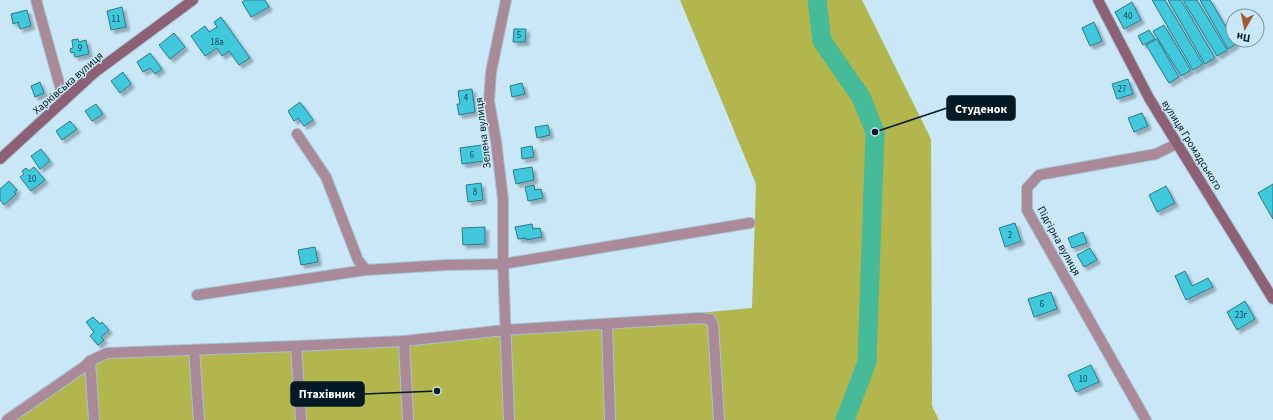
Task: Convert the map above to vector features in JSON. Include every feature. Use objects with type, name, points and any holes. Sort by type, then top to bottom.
[{"type":"street","points":[[36,0],[64,101]]},
{"type":"street","name":"Харківська вулиця","points":[[0,159],[94,73],[193,0]]},
{"type":"street","name":"Зелена вулиця","points":[[506,0],[491,72],[489,101],[496,141],[503,199],[503,264],[509,420]]},
{"type":"street","name":"вулиця Громадського","points":[[1098,0],[1149,98],[1273,299]]},
{"type":"street","points":[[297,134],[326,177],[358,260],[366,270]]},
{"type":"street","name":"Підгірна вулиця","points":[[1146,420],[1027,210],[1027,188],[1039,175],[1156,154],[1176,144]]},
{"type":"street","points":[[197,295],[366,270],[446,265],[503,264],[750,223]]},
{"type":"street","points":[[7,420],[90,361],[107,353],[404,341],[505,330],[699,318],[710,319],[714,325],[720,420]]},
{"type":"street","points":[[607,324],[610,420]]},
{"type":"street","points":[[404,341],[408,420]]},
{"type":"street","points":[[296,346],[301,420]]},
{"type":"street","points":[[194,350],[199,420]]},
{"type":"street","points":[[90,361],[94,420]]},
{"type":"shaded area","points":[[680,0],[862,0],[931,139],[932,406],[939,420],[94,420],[90,361],[107,353],[417,339],[752,308],[756,184]]},
{"type":"shaded area","points":[[85,366],[89,420],[16,420]]},
{"type":"building","points":[[246,0],[265,0],[269,7],[251,17],[242,2]]},
{"type":"building","points":[[1152,0],[1165,0],[1203,64],[1193,70]]},
{"type":"building","points":[[1168,0],[1181,0],[1215,58],[1205,64]]},
{"type":"building","points":[[1183,0],[1197,0],[1227,50],[1217,56]]},
{"type":"building","points":[[1200,0],[1210,0],[1225,25],[1225,44]]},
{"type":"building","points":[[1132,2],[1141,20],[1124,29],[1115,12]]},
{"type":"building","points":[[122,7],[126,27],[111,30],[107,11]]},
{"type":"building","points":[[27,10],[31,26],[20,29],[18,22],[13,24],[11,14]]},
{"type":"building","points":[[221,17],[250,58],[239,65],[229,51],[222,56],[217,48],[205,56],[191,36],[205,26],[209,32],[217,27],[214,22]]},
{"type":"building","points":[[1094,22],[1102,41],[1090,46],[1082,28]]},
{"type":"building","points":[[1164,25],[1191,70],[1181,76],[1153,31]]},
{"type":"building","points":[[514,29],[526,29],[525,42],[513,42]]},
{"type":"building","points":[[1149,30],[1155,39],[1143,45],[1138,36]]},
{"type":"building","points":[[174,33],[185,47],[170,59],[159,45]]},
{"type":"building","points":[[78,39],[79,42],[86,40],[89,54],[75,57],[74,52],[71,53],[70,49],[73,48],[72,40]]},
{"type":"building","points":[[1157,39],[1179,77],[1169,83],[1146,45]]},
{"type":"building","points":[[150,53],[162,69],[155,74],[150,68],[143,72],[137,62]]},
{"type":"building","points":[[123,72],[131,84],[120,93],[111,81]]},
{"type":"building","points":[[1128,79],[1133,94],[1117,99],[1112,84]]},
{"type":"building","points":[[40,82],[44,93],[35,97],[31,86]]},
{"type":"building","points":[[522,83],[525,94],[512,97],[510,86]]},
{"type":"building","points":[[472,89],[475,112],[459,115],[457,104],[460,104],[458,91]]},
{"type":"building","points":[[300,102],[313,120],[304,126],[298,118],[294,121],[288,111]]},
{"type":"building","points":[[96,104],[103,114],[92,121],[85,111]]},
{"type":"building","points":[[1142,113],[1148,126],[1134,132],[1128,118]]},
{"type":"building","points":[[70,121],[77,129],[62,140],[56,131]]},
{"type":"building","points":[[548,125],[550,135],[537,138],[535,127]]},
{"type":"building","points":[[482,145],[484,161],[462,164],[460,148]]},
{"type":"building","points":[[532,146],[534,157],[522,159],[521,148]]},
{"type":"building","points":[[41,149],[50,161],[40,169],[31,156]]},
{"type":"building","points":[[34,167],[45,180],[31,191],[20,177],[24,174],[22,171],[26,168],[29,171]]},
{"type":"building","points":[[532,167],[534,180],[516,184],[513,170]]},
{"type":"building","points":[[9,181],[17,190],[14,192],[16,194],[4,205],[0,200],[0,189]]},
{"type":"building","points":[[481,183],[483,200],[468,202],[466,185]]},
{"type":"building","points":[[1273,184],[1273,219],[1258,193]]},
{"type":"building","points":[[534,185],[535,190],[541,189],[543,198],[528,201],[525,187]]},
{"type":"building","points":[[1166,186],[1175,203],[1157,212],[1149,195]]},
{"type":"building","points":[[1015,223],[1021,241],[1005,247],[999,228]]},
{"type":"building","points":[[532,224],[533,229],[540,228],[542,237],[526,240],[526,238],[518,239],[515,227]]},
{"type":"building","points":[[485,227],[485,244],[463,245],[462,228]]},
{"type":"building","points":[[1083,232],[1087,243],[1072,248],[1068,238]]},
{"type":"building","points":[[315,247],[318,262],[301,265],[298,250]]},
{"type":"building","points":[[1090,248],[1097,260],[1084,267],[1077,255]]},
{"type":"building","points":[[1185,271],[1192,286],[1208,278],[1213,287],[1186,300],[1175,276]]},
{"type":"building","points":[[1051,292],[1057,309],[1034,317],[1028,299]]},
{"type":"building","points":[[1245,301],[1255,319],[1237,330],[1227,312]]},
{"type":"building","points":[[93,317],[100,324],[102,322],[109,330],[101,337],[104,340],[98,345],[90,336],[94,332],[86,322]]},
{"type":"building","points":[[1091,365],[1099,382],[1076,392],[1068,375]]},
{"type":"waterway","points":[[817,0],[822,41],[861,97],[875,132],[867,362],[845,420]]},
{"type":"place","name":"Студенок","points":[[875,132]]},
{"type":"place","name":"Птахівник","points":[[437,391]]}]
